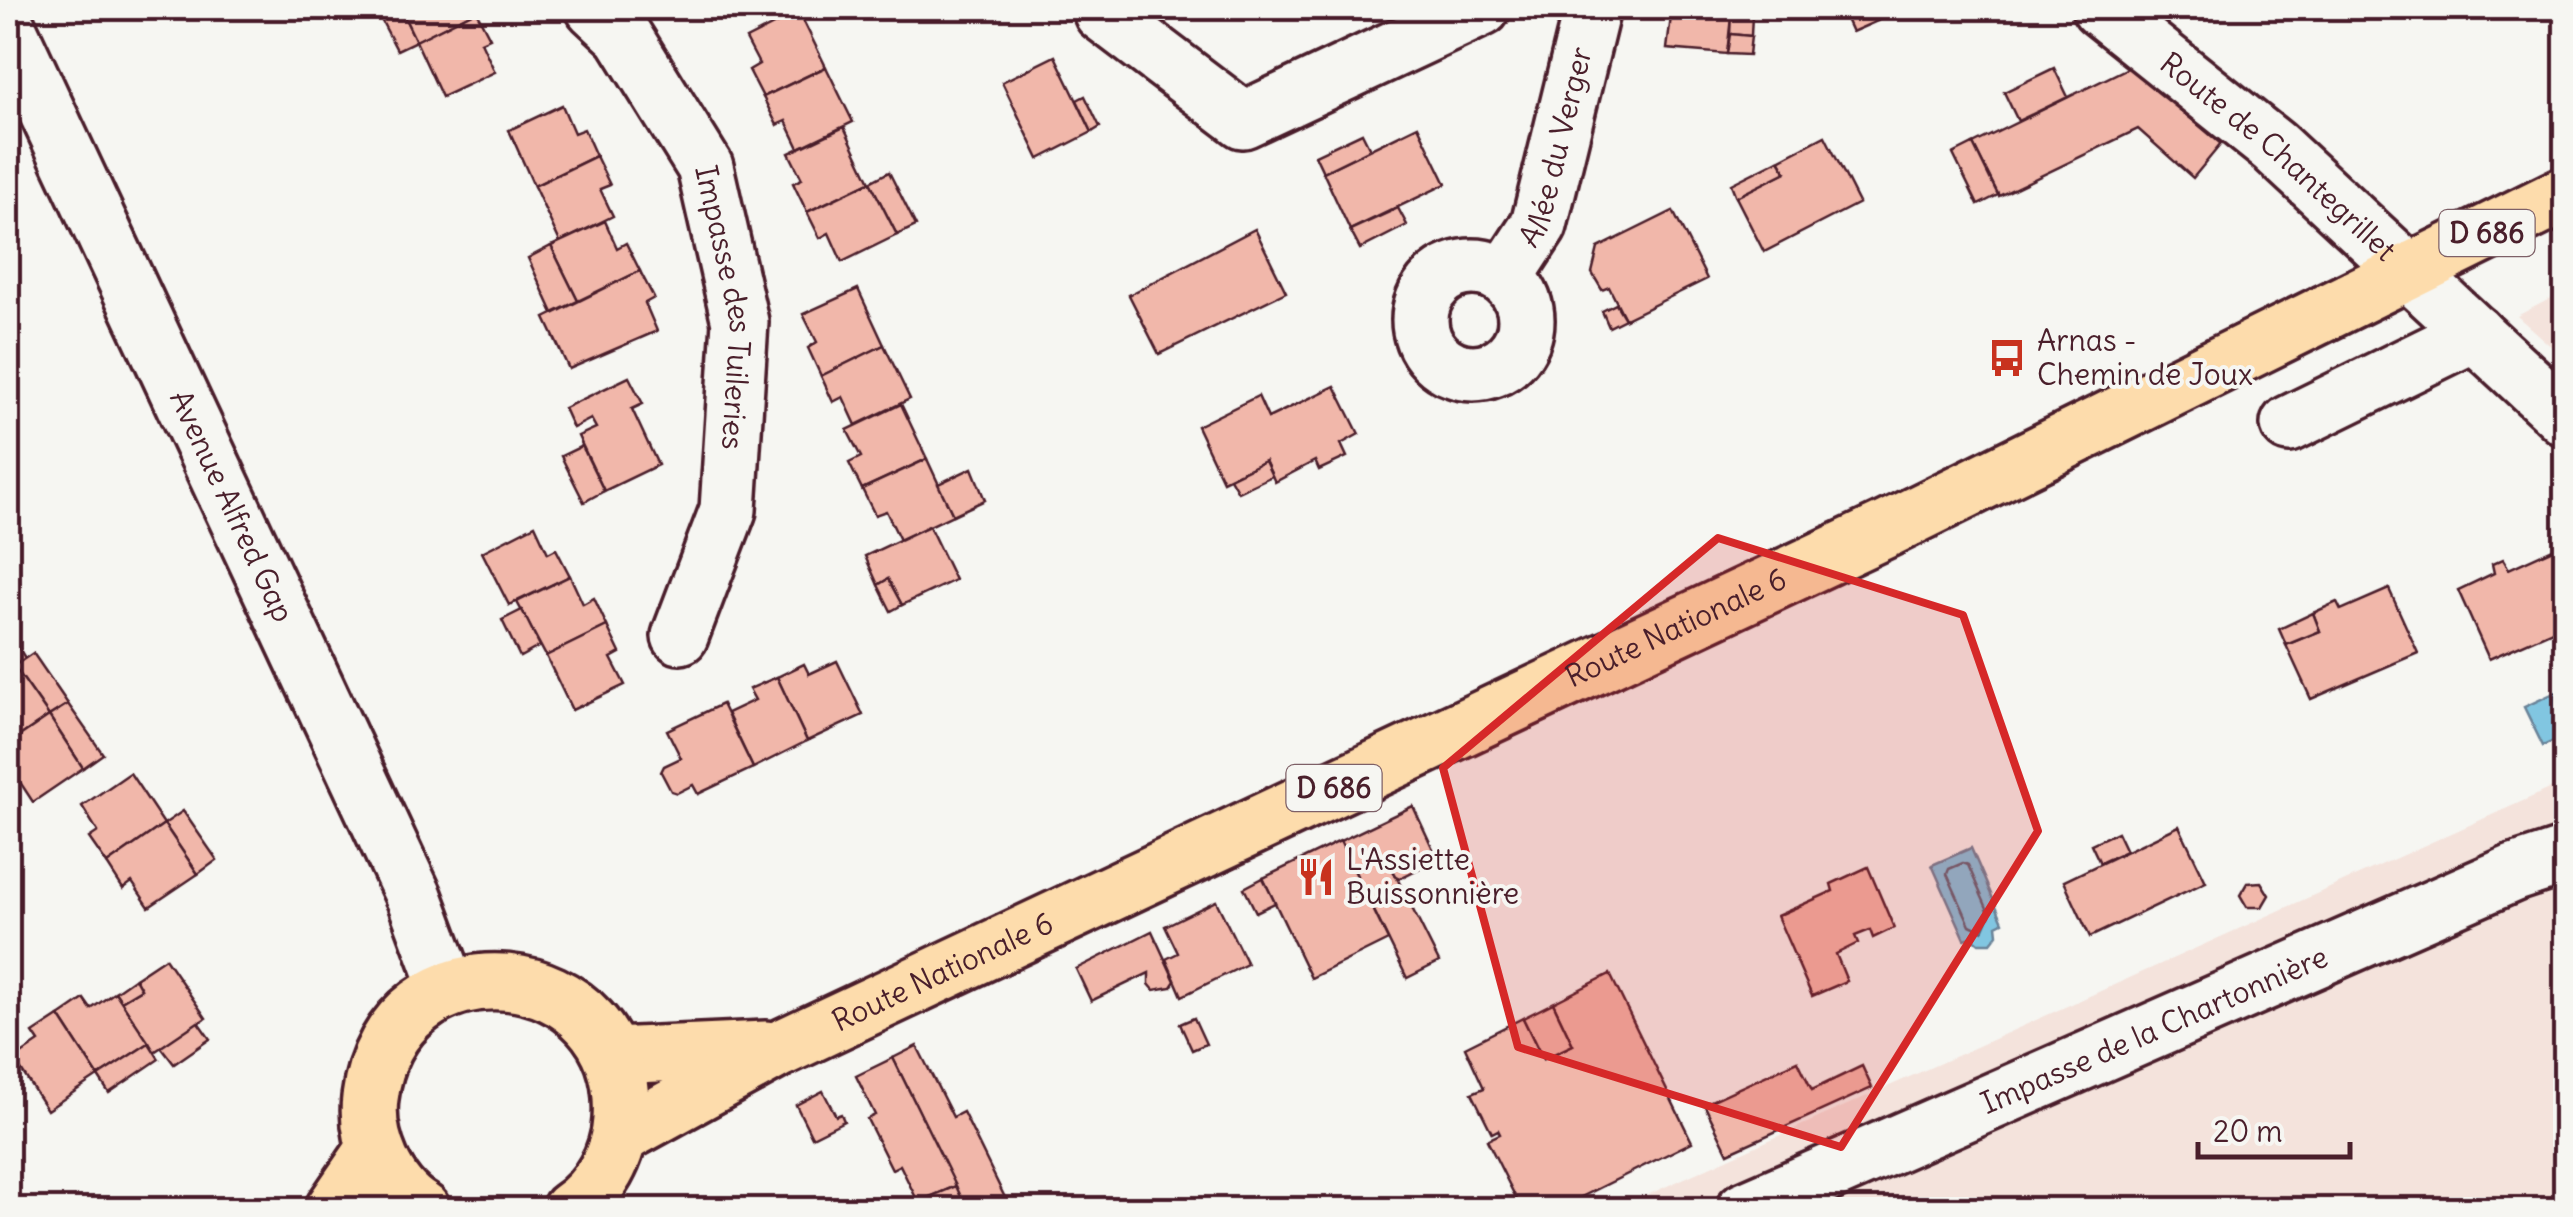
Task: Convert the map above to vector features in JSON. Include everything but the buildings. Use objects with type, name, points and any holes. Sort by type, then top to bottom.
[{"type":"main road","name":"Route Nationale 6","points":[[620,1136],[779,1049],[1889,528],[2566,194]]},
{"type":"main road","points":[[422,1210],[391,1180],[376,1148],[368,1110],[373,1072],[389,1037],[415,1008],[448,988],[486,979],[526,982],[561,998],[592,1023],[612,1056],[623,1095],[620,1136],[606,1172],[570,1210]]},
{"type":"main road","name":"Route Nationale 6","points":[[612,1056],[779,1049]]},
{"type":"main road","points":[[333,1210],[376,1148]]},
{"type":"street","name":"Impasse des Tuileries","points":[[594,8],[623,35],[705,167],[740,322],[728,510],[680,636]]},
{"type":"street","points":[[1102,13],[1243,120],[1482,8]]},
{"type":"street","name":"Allée du Verger","points":[[1505,278],[1539,225],[1592,8]]},
{"type":"street","name":"Route de Chantegrillet","points":[[2100,8],[2274,147],[2566,418]]},
{"type":"street","name":"Avenue Alfred Gap","points":[[8,28],[415,899],[448,988]]},
{"type":"street","points":[[2290,424],[2475,333]]},
{"type":"street","name":"Impasse de la Chartonnière","points":[[1744,1210],[2514,873],[2566,856]]},
{"type":"highlighted area","points":[[1718,538],[1963,615],[2038,831],[1841,1147],[1518,1047],[1443,768]]},
{"type":"shaded area","points":[[2565,291],[2565,359],[2517,316]]},
{"type":"shaded area","points":[[2565,782],[2565,1209],[1616,1209]]},
{"type":"water","points":[[2565,688],[2565,736],[2543,746],[2524,707]]},
{"type":"water","points":[[1971,848],[2003,922],[1997,925],[1998,934],[1991,943],[1979,943],[1972,937],[1965,939],[1932,865]]},
{"type":"place","name":"Arnas - Chemin de Joux","points":[[2007,358]]},
{"type":"place","name":"L'Assiette Buissonnière","points":[[1316,877]]}]
